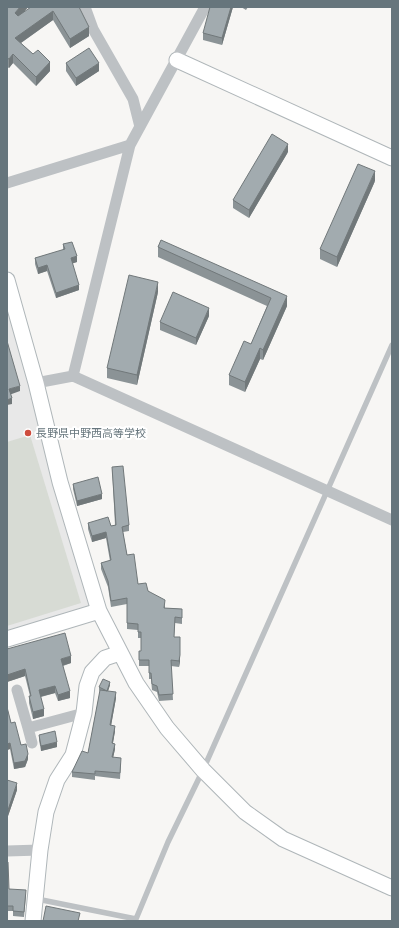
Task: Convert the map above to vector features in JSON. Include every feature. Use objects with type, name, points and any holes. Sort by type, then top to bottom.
[{"type":"street","points":[[85,7],[93,29],[132,99],[140,127]]},
{"type":"street","points":[[73,376],[130,145],[205,7]]},
{"type":"street","points":[[177,60],[392,158]]},
{"type":"street","points":[[7,182],[130,145]]},
{"type":"street","points":[[7,280],[36,383],[60,482],[99,611],[136,683],[167,728],[203,770],[245,812],[283,839],[392,888]]},
{"type":"street","points":[[36,383],[73,376],[392,520]]},
{"type":"street","points":[[7,639],[99,611]]},
{"type":"street","points":[[33,921],[40,850],[46,812],[57,780],[73,755],[84,713],[87,686],[92,672],[105,658],[120,653]]},
{"type":"street","points":[[17,690],[32,743]]},
{"type":"street","points":[[28,728],[84,713]]},
{"type":"street","points":[[7,851],[40,850]]},
{"type":"lane","points":[[36,898],[136,918],[168,842],[203,770],[392,345]]},
{"type":"shaded area","name":"長野県中野西高等学校","points":[[7,280],[99,611],[7,639]]},
{"type":"shaded area","points":[[30,435],[81,603],[7,626],[7,442]]},
{"type":"building","points":[[7,7],[20,7],[15,13],[18,16],[31,7],[79,7],[89,27],[70,39],[53,11],[15,38],[33,54],[38,50],[50,62],[36,77],[13,54],[9,59],[7,58]]},
{"type":"building","points":[[210,7],[231,7],[222,38],[203,33]]},
{"type":"building","points":[[89,48],[99,63],[76,78],[66,63]]},
{"type":"building","points":[[272,134],[288,144],[249,210],[233,200]]},
{"type":"building","points":[[358,164],[375,171],[337,257],[320,249]]},
{"type":"building","points":[[161,240],[287,296],[263,350],[260,348],[245,382],[229,375],[244,341],[251,344],[271,298],[158,247]]},
{"type":"building","points":[[72,242],[77,256],[71,258],[79,285],[56,293],[47,265],[38,268],[35,258],[65,249],[63,244]]},
{"type":"building","points":[[129,275],[158,282],[137,375],[107,368]]},
{"type":"building","points":[[173,292],[209,308],[196,338],[160,322]]},
{"type":"building","points":[[7,341],[20,386],[9,389],[12,398],[7,400]]},
{"type":"building","points":[[123,466],[129,525],[122,527],[127,555],[134,554],[138,584],[146,583],[148,591],[165,600],[164,608],[182,609],[182,618],[175,617],[174,637],[180,637],[180,655],[179,661],[171,660],[173,694],[159,695],[157,686],[152,684],[151,673],[149,673],[149,660],[139,660],[139,651],[141,651],[141,632],[138,632],[138,624],[127,623],[127,598],[111,601],[108,581],[101,563],[111,560],[106,532],[92,536],[88,523],[108,517],[111,526],[116,525],[112,467]]},
{"type":"building","points":[[98,477],[102,494],[77,501],[73,484]]},
{"type":"building","points":[[65,633],[71,656],[61,659],[70,691],[58,695],[55,686],[39,690],[44,709],[33,712],[25,669],[7,675],[7,649]]},
{"type":"building","points":[[103,679],[110,682],[107,691],[99,687]]},
{"type":"building","points":[[100,690],[116,692],[110,725],[115,726],[112,743],[115,744],[112,757],[121,758],[120,773],[95,771],[95,774],[72,772],[82,751],[88,753]]},
{"type":"building","points":[[7,707],[11,723],[15,722],[21,745],[26,744],[28,754],[25,761],[14,763],[10,743],[7,744]]},
{"type":"building","points":[[55,731],[57,742],[41,746],[39,735]]},
{"type":"building","points":[[7,780],[17,783],[8,810],[7,810]]},
{"type":"building","points":[[8,862],[9,889],[26,890],[24,912],[13,911],[13,906],[7,906]]},
{"type":"building","points":[[46,906],[80,913],[78,921],[43,921]]},
{"type":"place","name":"長野県中野西高等学校","points":[[28,433]]}]
